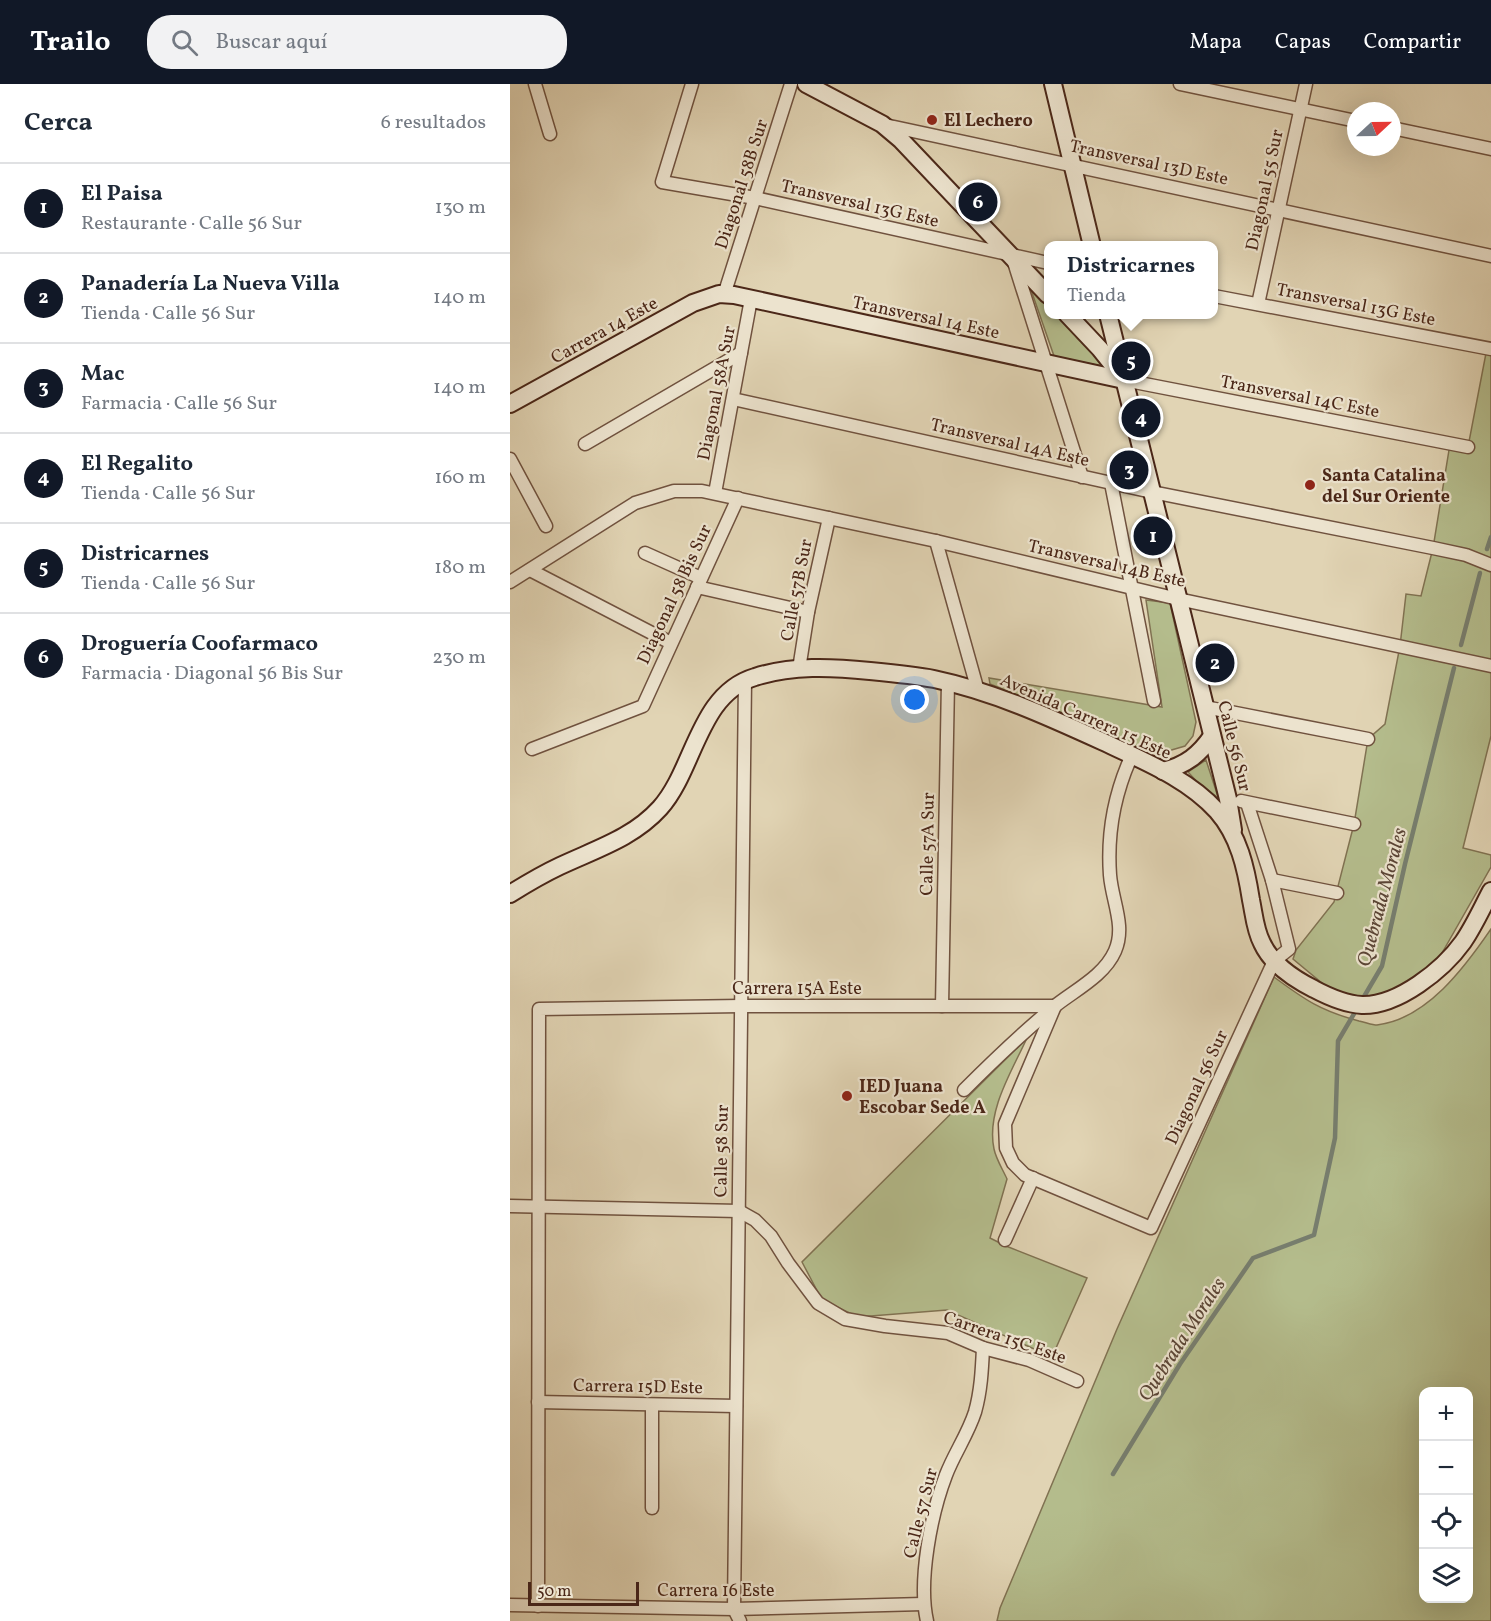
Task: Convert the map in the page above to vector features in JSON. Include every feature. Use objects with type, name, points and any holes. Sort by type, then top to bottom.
[{"type":"street","points":[[535,84],[550,134]]},
{"type":"street","name":"Transversal 13G Este","points":[[692,84],[662,182],[755,198],[1044,262]]},
{"type":"street","name":"Diagonal 58B Sur","points":[[722,294],[791,84]]},
{"type":"street","name":"Transversal 13D Este","points":[[806,84],[882,124],[1491,256]]},
{"type":"street","points":[[1053,84],[1091,241]]},
{"type":"street","points":[[1180,84],[1347,118]]},
{"type":"street","name":"Diagonal 55 Sur","points":[[1258,304],[1306,84]]},
{"type":"street","points":[[882,124],[913,150],[1044,291]]},
{"type":"street","points":[[1401,130],[1491,149]]},
{"type":"street","points":[[1011,255],[1082,477]]},
{"type":"street","name":"Transversal 14 Este","points":[[722,294],[1124,380]]},
{"type":"street","name":"Carrera 14 Este","points":[[510,404],[693,303],[722,294]]},
{"type":"street","name":"Transversal 13G Este","points":[[1218,297],[1491,349]]},
{"type":"street","name":"Diagonal 58A Sur","points":[[715,493],[751,299]]},
{"type":"street","points":[[1071,319],[1100,349],[1124,380]]},
{"type":"street","name":"Calle 56 Sur","points":[[1109,319],[1228,799],[1234,838]]},
{"type":"street","points":[[585,444],[741,353]]},
{"type":"street","name":"Transversal 14C Este","points":[[1124,380],[1468,447]]},
{"type":"street","name":"Transversal 14A Este","points":[[732,399],[1152,492],[1466,555],[1491,565]]},
{"type":"street","points":[[510,459],[546,526]]},
{"type":"street","points":[[1111,483],[1154,701]]},
{"type":"street","name":"Transversal 14B Este","points":[[510,582],[635,503],[661,494],[688,490],[715,493],[936,541],[1178,599],[1491,666]]},
{"type":"street","name":"Diagonal 58 Bis Sur","points":[[532,749],[643,706],[738,498]]},
{"type":"street","name":"Calle 57B Sur","points":[[799,669],[808,612],[829,518]]},
{"type":"street","points":[[936,541],[978,691]]},
{"type":"street","points":[[645,553],[699,582],[808,612]]},
{"type":"street","points":[[530,570],[671,644]]},
{"type":"street","name":"Avenida Carrera 15 Este","points":[[510,894],[554,869],[620,839],[651,817],[677,784],[712,711],[731,689],[745,681],[771,673],[835,667],[907,674],[978,691],[1023,706],[1164,771],[1201,796],[1217,811],[1234,838],[1247,875],[1258,933],[1274,962],[1302,983],[1334,999],[1366,1005],[1394,998],[1408,990],[1443,965],[1466,937],[1491,891]]},
{"type":"street","name":"Calle 58 Sur","points":[[740,1621],[734,1609],[745,681]]},
{"type":"street","name":"Calle 57A Sur","points":[[942,1006],[948,682]]},
{"type":"street","points":[[1205,707],[1368,739]]},
{"type":"street","points":[[1164,771],[1179,767],[1192,759],[1212,736]]},
{"type":"street","points":[[964,1090],[1055,1006],[1104,968],[1114,953],[1118,944],[1120,926],[1111,879],[1110,842],[1115,798],[1132,755]]},
{"type":"street","points":[[1228,799],[1354,824]]},
{"type":"street","name":"Calle 56 Sur","points":[[1247,803],[1272,879],[1289,949],[1274,962]]},
{"type":"street","points":[[1272,879],[1337,893]]},
{"type":"street","name":"Diagonal 56 Sur","points":[[1029,1176],[1151,1228],[1274,962]]},
{"type":"street","name":"Carrera 15A Este","points":[[539,1208],[539,1009],[741,1006],[1055,1006]]},
{"type":"street","points":[[1005,1240],[1029,1176],[1013,1163],[1006,1148],[1005,1124],[1055,1006]]},
{"type":"street","points":[[510,1206],[738,1211]]},
{"type":"street","points":[[538,1606],[539,1208]]},
{"type":"street","name":"Carrera 15C Este","points":[[738,1211],[755,1220],[771,1236],[818,1303],[845,1319],[866,1324],[948,1333],[983,1348],[1029,1360],[1077,1382]]},
{"type":"street","name":"Calle 57 Sur","points":[[927,1621],[923,1604],[924,1573],[934,1518],[946,1476],[975,1413],[980,1394],[983,1348]]},
{"type":"street","name":"Carrera 15D Este","points":[[538,1402],[736,1406]]},
{"type":"street","points":[[652,1405],[652,1508]]},
{"type":"street","name":"Carrera 16 Este","points":[[510,1605],[734,1609],[923,1604]]},
{"type":"green space","points":[[1030,287],[1044,302],[1044,319],[1061,319],[1110,368],[1054,356]]},
{"type":"green space","points":[[1487,348],[1491,349],[1491,736],[1463,848],[1491,855],[1491,867],[1434,967],[1403,988],[1374,999],[1351,997],[1328,988],[1293,959],[1296,950],[1334,902],[1354,824],[1368,739],[1385,724],[1400,646],[1406,594],[1421,596],[1433,548],[1450,444],[1468,447]]},
{"type":"green space","points":[[1146,600],[1170,603],[1196,722],[1193,736],[1185,746],[1158,754],[1138,748],[1105,730],[990,684],[989,678],[1162,707]]},
{"type":"green space","points":[[1206,760],[1222,809],[1188,772]]},
{"type":"green space","points":[[1491,929],[1491,1621],[997,1621],[1000,1608],[1117,1329],[1274,977],[1324,1009],[1377,1025],[1395,1021],[1428,1002],[1443,989]]},
{"type":"green space","points":[[1027,1038],[1002,1092],[994,1120],[994,1149],[1007,1179],[990,1238],[1087,1278],[1052,1357],[947,1310],[858,1317],[822,1300],[802,1262]]},
{"type":"waterway","name":"Quebrada Morales","points":[[1487,549],[1491,537]]},
{"type":"waterway","name":"Quebrada Morales","points":[[1461,645],[1480,573]]},
{"type":"waterway","name":"Quebrada Morales","points":[[1362,1000],[1382,966],[1454,668]]},
{"type":"waterway","name":"Quebrada Morales","points":[[1113,1474],[1180,1364],[1253,1258],[1314,1235],[1335,1138],[1338,1041],[1358,1007]]},
{"type":"place","name":"El Lechero","points":[[932,120]]},
{"type":"place","name":"Droguería Coofarmaco","points":[[978,202]]},
{"type":"place","name":"Districarnes","points":[[1131,361]]},
{"type":"place","name":"El Regalito","points":[[1141,418]]},
{"type":"place","name":"Mac","points":[[1129,470]]},
{"type":"place","name":"Santa Catalina del Sur Oriente","points":[[1310,485]]},
{"type":"place","name":"El Paisa","points":[[1153,536]]},
{"type":"place","name":"Panadería La Nueva Villa","points":[[1215,663]]},
{"type":"place","name":"IED Juana Escobar Sede A","points":[[847,1096]]}]
